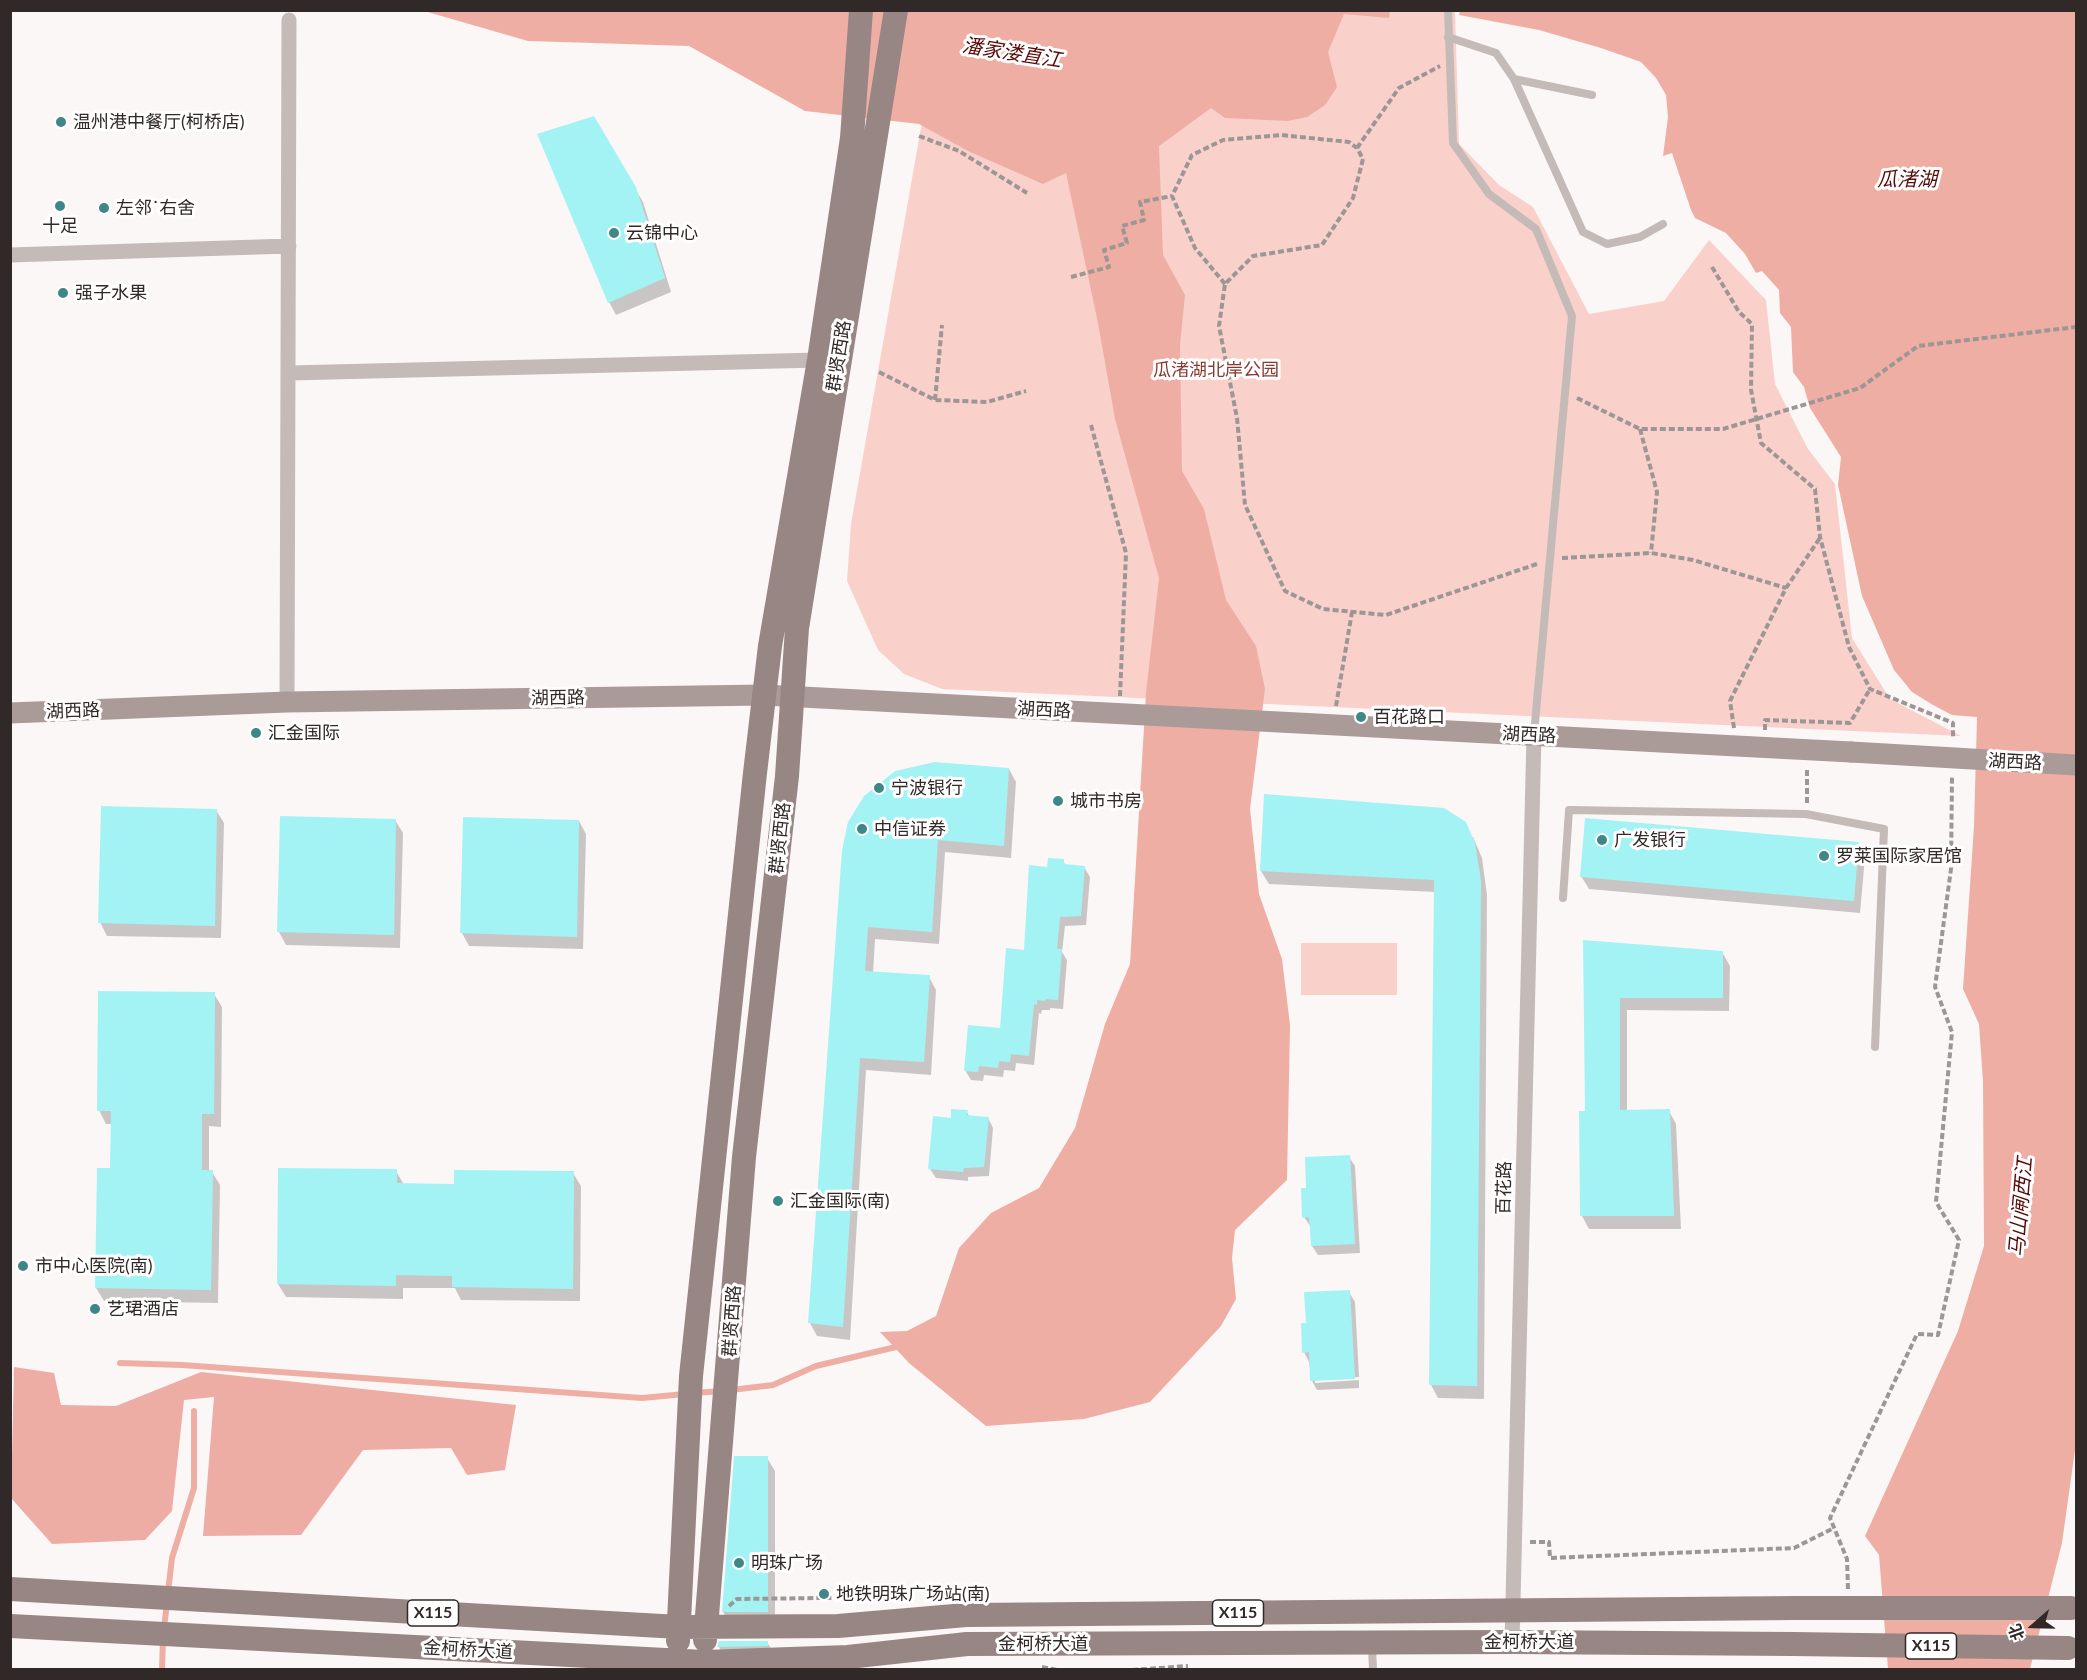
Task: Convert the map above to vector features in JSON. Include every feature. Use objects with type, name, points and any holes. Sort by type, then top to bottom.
[{"type":"main road","name":"群贤西路","points":[[703,1666],[744,1157],[787,776],[797,628],[862,143],[861,10]]},
{"type":"main road","name":"群贤西路","points":[[677,1666],[691,1376],[770,646],[819,360],[862,143],[896,10]]},
{"type":"main road","name":"金柯桥大道","points":[[10,1589],[679,1627],[838,1626],[966,1615],[2074,1608]]},
{"type":"main road","name":"金柯桥大道","points":[[10,1626],[677,1666],[848,1657],[967,1644],[1512,1641],[2072,1648]]},
{"type":"street","points":[[288,702],[289,20]]},
{"type":"street","points":[[10,255],[289,246]]},
{"type":"street","points":[[290,373],[819,360]]},
{"type":"street","name":"湖西路","points":[[10,713],[288,702],[764,695],[2076,765]]},
{"type":"street","name":"百花路","points":[[1512,1641],[1534,735]]},
{"type":"lane","points":[[1448,10],[1453,143],[1489,194],[1536,229],[1572,316],[1534,735]]},
{"type":"lane","points":[[1449,37],[1496,53],[1514,79],[1583,232],[1607,244],[1640,237],[1663,224]]},
{"type":"lane","points":[[1514,79],[1592,95]]},
{"type":"lane","points":[[1563,898],[1569,810],[1806,814],[1884,829],[1875,1047]]},
{"type":"lane","points":[[1372,1642],[1373,1670]]},
{"type":"path","points":[[1357,148],[1399,88],[1449,61]]},
{"type":"path","points":[[1225,284],[1195,248],[1172,196],[1192,155],[1223,140],[1281,135],[1349,142],[1357,148],[1363,159],[1353,198],[1322,244],[1253,256],[1225,284],[1219,326],[1238,418],[1245,506],[1285,591],[1323,609],[1386,615],[1550,559],[1651,553],[1693,560],[1786,588]]},
{"type":"path","points":[[919,136],[959,152],[1027,193]]},
{"type":"path","points":[[1071,277],[1109,267],[1104,250],[1127,243],[1122,226],[1144,220],[1140,202],[1172,196]]},
{"type":"path","points":[[935,400],[942,325]]},
{"type":"path","points":[[1565,391],[1640,429],[1723,429],[1860,388],[1918,346],[2076,327]]},
{"type":"path","points":[[879,372],[935,400],[987,402],[1026,391]]},
{"type":"path","points":[[1091,425],[1126,553],[1125,714]]},
{"type":"path","points":[[1640,429],[1658,492],[1651,553]]},
{"type":"path","points":[[1737,746],[1730,701],[1786,588],[1820,537]]},
{"type":"path","points":[[1334,725],[1352,612]]},
{"type":"path","points":[[1766,747],[1765,720],[1850,723],[1870,689]]},
{"type":"path","points":[[1806,814],[1808,749]]},
{"type":"path","points":[[1515,1542],[1550,1542],[1550,1558],[1794,1548],[1834,1528]]},
{"type":"green space","name":"瓜渚湖北岸公园","points":[[928,11],[1455,11],[1459,144],[1499,185],[1533,207],[1589,314],[1664,301],[1709,240],[1766,300],[1775,384],[1808,449],[1835,484],[1852,638],[1890,699],[1961,736],[942,689],[904,674],[878,650],[847,581],[851,524],[922,122]]},
{"type":"green space","points":[[1301,943],[1397,943],[1397,995],[1301,995]]},
{"type":"shaded area","points":[[14,1367],[54,1373],[61,1405],[116,1406],[201,1372],[516,1405],[505,1470],[467,1475],[451,1448],[363,1450],[301,1535],[203,1536],[214,1397],[184,1400],[172,1511],[145,1540],[52,1544],[11,1498]]},
{"type":"water","name":"瓜渚湖","points":[[1460,10],[2076,11],[2076,1443],[2062,1543],[2030,1669],[1888,1669],[1879,1555],[1865,1536],[1958,1331],[1984,1246],[1983,1082],[1979,1024],[1963,989],[1974,826],[1977,717],[1952,715],[1933,705],[1912,692],[1894,670],[1862,596],[1838,485],[1841,457],[1810,408],[1804,387],[1793,372],[1791,327],[1780,313],[1779,290],[1762,271],[1756,273],[1745,254],[1726,233],[1695,218],[1672,153],[1663,156],[1668,117],[1666,95],[1656,78],[1641,62],[1601,48],[1539,30],[1459,15]]},
{"type":"water","name":"潘家溇直江","points":[[424,11],[1390,11],[1389,18],[1344,14],[1328,52],[1337,87],[1325,105],[1307,117],[1288,121],[1225,118],[1211,108],[1159,146],[1163,255],[1185,295],[1180,345],[1182,471],[1204,509],[1226,600],[1256,646],[1265,689],[1250,809],[1259,894],[1282,959],[1290,1025],[1287,1180],[1235,1230],[1232,1258],[1236,1299],[1221,1326],[1150,1402],[1084,1419],[986,1426],[909,1363],[880,1332],[907,1331],[936,1316],[959,1248],[991,1213],[1039,1188],[1075,1128],[1105,1024],[1130,964],[1146,693],[1159,578],[1115,419],[1098,323],[1066,173],[1043,184],[968,151],[919,124],[805,111],[689,46],[528,41]]},
{"type":"building","name":"云锦中心","points":[[594,116],[636,187],[665,278],[608,303],[537,134]]},
{"type":"building","points":[[935,762],[1009,768],[1004,846],[938,840],[932,932],[868,927],[865,971],[930,975],[924,1062],[860,1058],[843,1327],[808,1323],[842,850],[848,822],[864,796],[895,771]]},
{"type":"building","points":[[1264,794],[1444,808],[1466,822],[1475,843],[1481,881],[1477,1386],[1429,1385],[1434,880],[1260,871]]},
{"type":"building","points":[[101,806],[217,809],[215,926],[98,923]]},
{"type":"building","points":[[280,816],[396,819],[394,935],[277,932]]},
{"type":"building","points":[[463,817],[579,820],[577,937],[460,933]]},
{"type":"building","points":[[1585,818],[1859,842],[1854,901],[1580,877]]},
{"type":"building","points":[[1048,858],[1064,859],[1064,864],[1085,866],[1081,916],[1060,917],[1057,949],[1062,949],[1058,1000],[1037,1000],[1037,1005],[1034,1004],[1029,1056],[1011,1054],[1010,1062],[999,1061],[998,1068],[979,1066],[978,1072],[964,1071],[968,1025],[1000,1028],[1006,948],[1024,950],[1029,865],[1047,867]]},
{"type":"building","points":[[1583,940],[1723,951],[1723,998],[1620,998],[1620,1110],[1670,1109],[1674,1216],[1580,1216],[1579,1111],[1585,1111]]},
{"type":"building","points":[[98,991],[215,992],[214,1114],[202,1114],[202,1170],[213,1170],[211,1290],[95,1288],[97,1168],[110,1168],[111,1111],[97,1111]]},
{"type":"building","points":[[951,1109],[968,1110],[967,1115],[989,1117],[984,1167],[964,1168],[963,1172],[928,1169],[933,1116],[951,1118]]},
{"type":"building","points":[[1350,1155],[1355,1244],[1311,1246],[1309,1217],[1302,1218],[1301,1188],[1306,1188],[1305,1157]]},
{"type":"building","points":[[278,1168],[397,1169],[397,1183],[454,1184],[454,1170],[574,1171],[573,1289],[452,1287],[452,1276],[396,1275],[396,1286],[277,1284]]},
{"type":"building","points":[[1350,1290],[1355,1379],[1310,1381],[1309,1352],[1302,1353],[1301,1323],[1306,1323],[1304,1292]]},
{"type":"building","points":[[734,1456],[768,1456],[768,1612],[722,1612]]},
{"type":"building","points":[[719,1641],[768,1641],[768,1646],[717,1647]]},
{"type":"waterway","points":[[731,1390],[773,1385],[816,1366],[900,1346]]},
{"type":"waterway","points":[[120,1363],[182,1365],[642,1398],[685,1394]]},
{"type":"waterway","points":[[695,1393],[721,1391]]},
{"type":"waterway","points":[[168,1592],[172,1558],[194,1488],[194,1411]]},
{"type":"waterway","points":[[164,1628],[167,1603]]},
{"type":"waterway","points":[[162,1670],[163,1638]]},
{"type":"place","name":"温州港中餐厅(柯桥店)","points":[[61,122]]},
{"type":"place","name":"十足","points":[[60,206]]},
{"type":"place","name":"左邻˙右舍","points":[[104,208]]},
{"type":"place","name":"云锦中心","points":[[614,233]]},
{"type":"place","name":"强子水果","points":[[63,293]]},
{"type":"place","name":"百花路口","points":[[1361,717]]},
{"type":"place","name":"汇金国际","points":[[256,733]]},
{"type":"place","name":"宁波银行","points":[[879,788]]},
{"type":"place","name":"城市书房","points":[[1058,801]]},
{"type":"place","name":"中信证券","points":[[862,829]]},
{"type":"place","name":"广发银行","points":[[1602,840]]},
{"type":"place","name":"罗莱国际家居馆","points":[[1824,856]]},
{"type":"place","name":"汇金国际(南)","points":[[778,1201]]},
{"type":"place","name":"市中心医院(南)","points":[[23,1266]]},
{"type":"place","name":"艺珺酒店","points":[[95,1309]]},
{"type":"place","name":"明珠广场","points":[[739,1563]]},
{"type":"place","name":"地铁明珠广场站(南)","points":[[824,1594]]},
{"type":"water label","name":"马山闸西江","points":[[2021,1207]]}]
